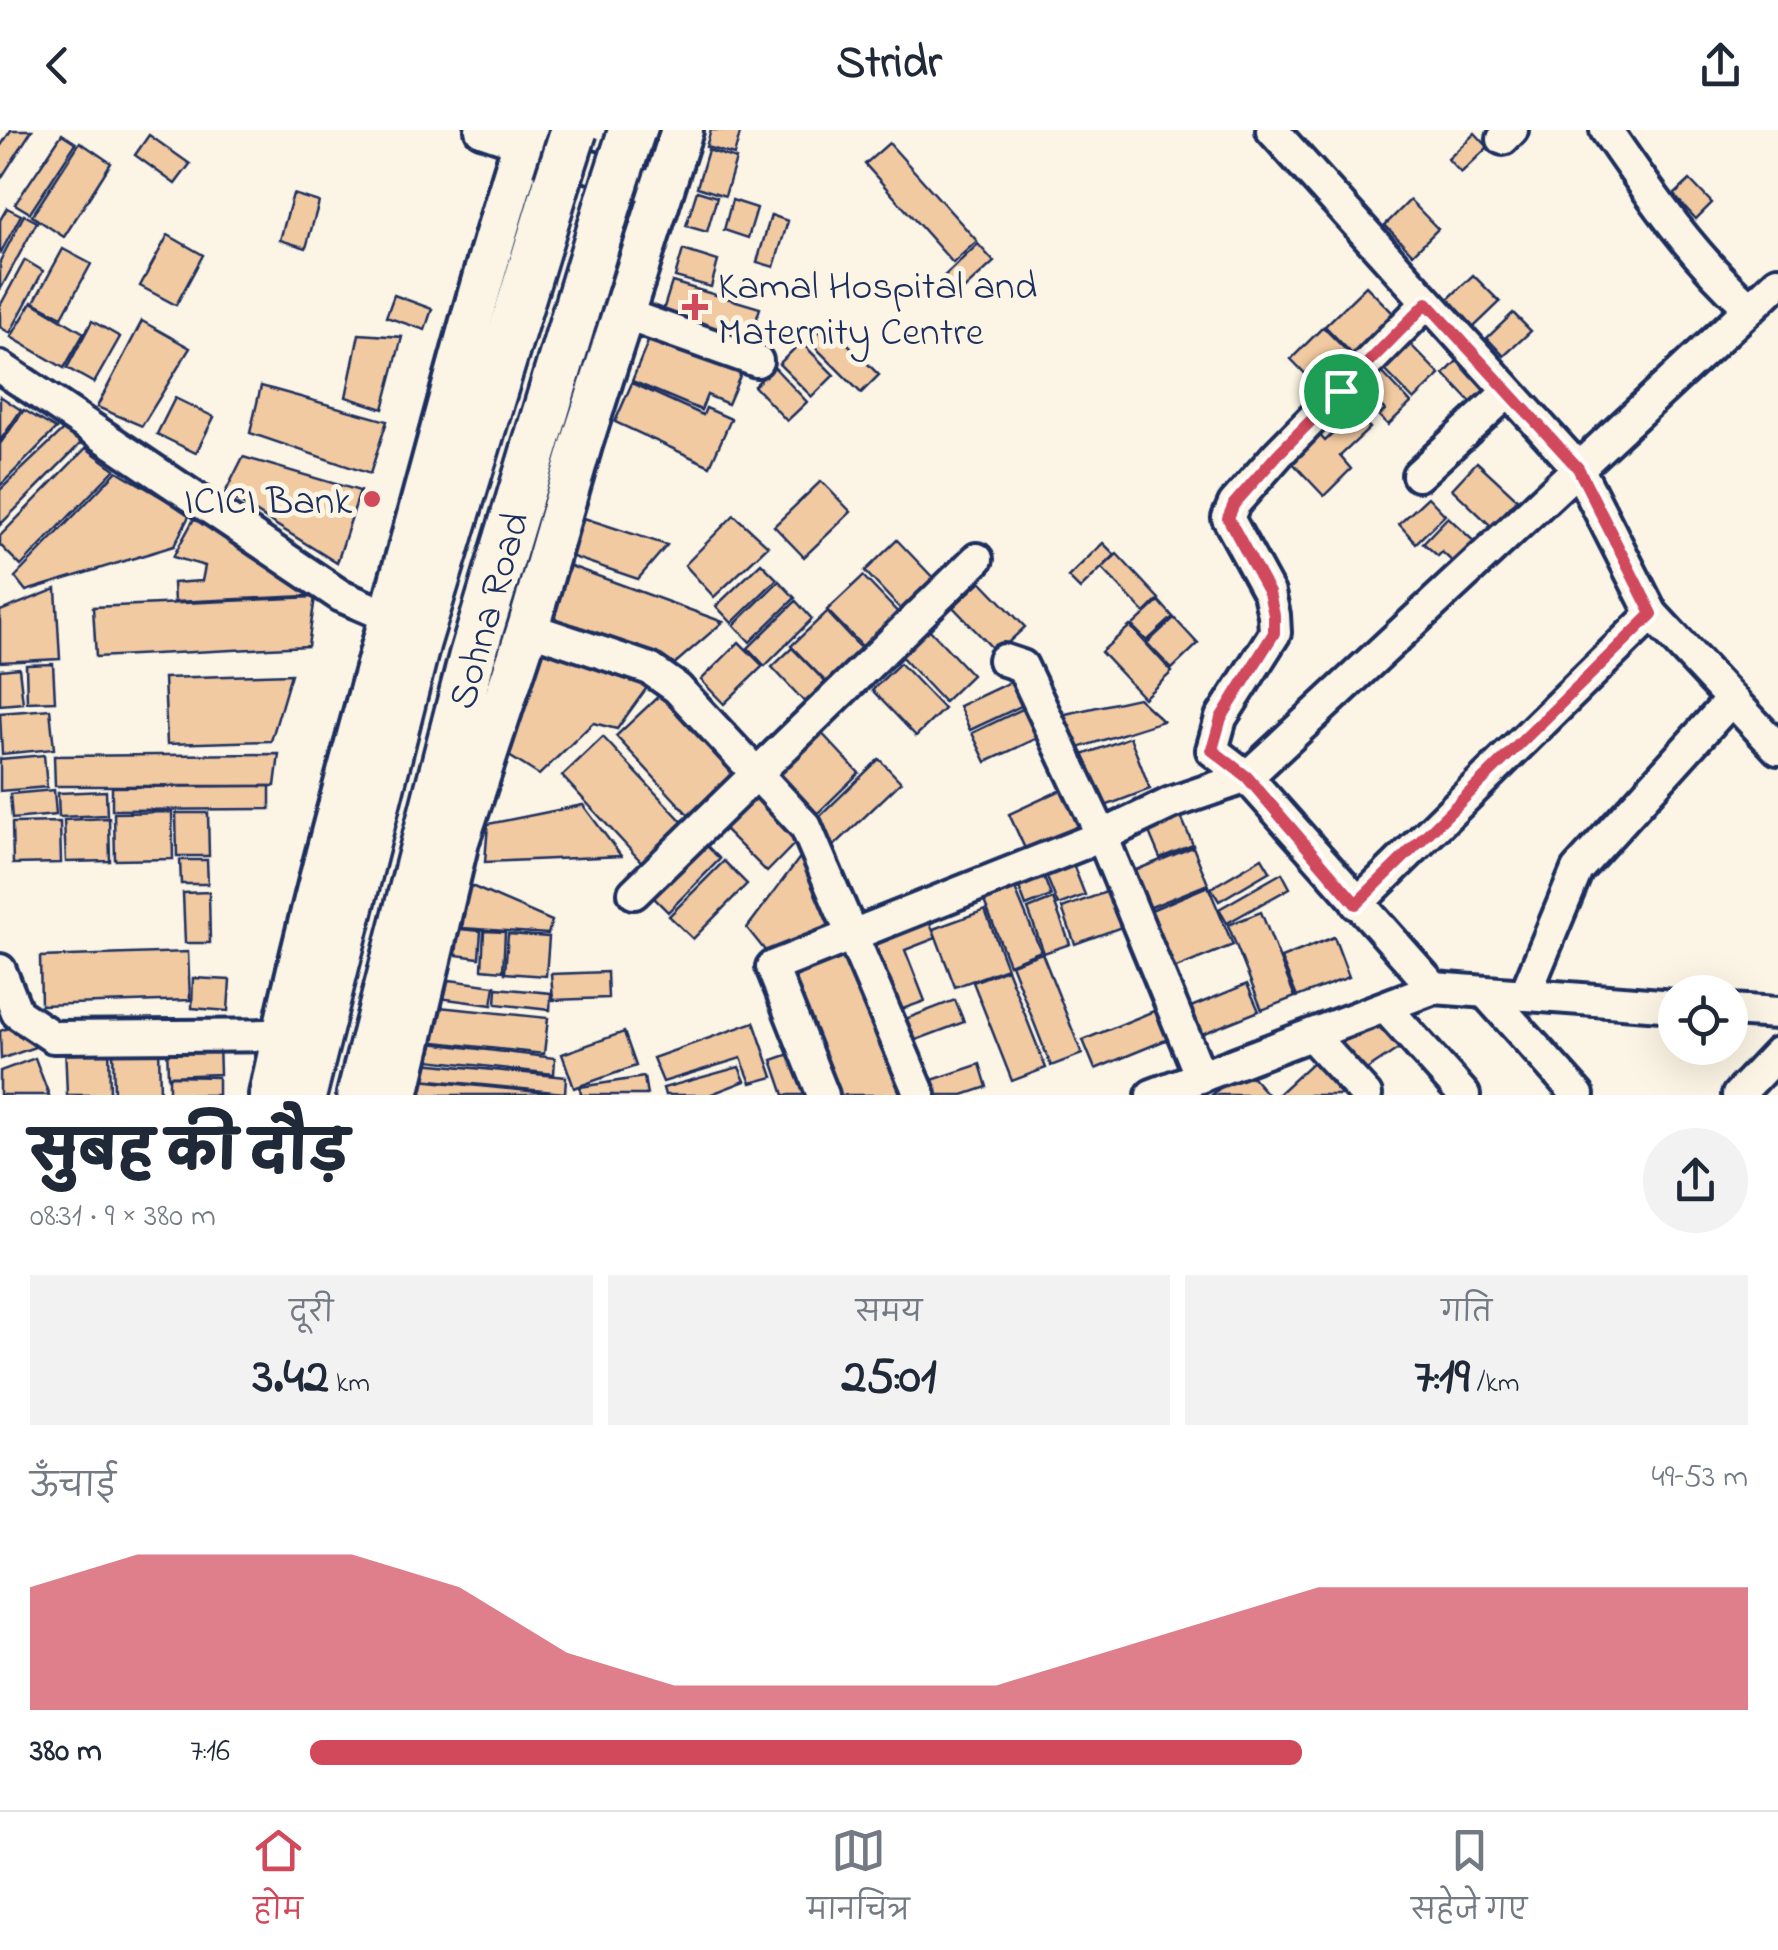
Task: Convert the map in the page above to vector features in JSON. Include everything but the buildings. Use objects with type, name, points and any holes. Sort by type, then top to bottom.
[{"type":"highway","name":"Sohna Road","points":[[303,1095],[417,643],[574,130]]},
{"type":"highway","name":"Sohna Road","points":[[360,1095],[472,656],[632,130]]},
{"type":"main road","points":[[398,1095],[458,841],[682,130]]},
{"type":"main road","points":[[270,1095],[390,617],[489,256],[526,137]]},
{"type":"street","points":[[482,130],[526,137],[662,191]]},
{"type":"street","points":[[1272,130],[1578,468],[1652,614],[1778,749]]},
{"type":"street","points":[[1606,130],[1659,208],[1702,262],[1750,308]]},
{"type":"street","points":[[823,1095],[772,967],[1102,836],[1171,803],[1247,777],[1778,282]]},
{"type":"street","points":[[1427,303],[1234,504],[1228,518],[1269,593],[1274,633],[1221,718],[1212,750],[1247,777],[1434,988]]},
{"type":"street","points":[[624,314],[757,361]]},
{"type":"street","points":[[0,367],[341,596],[390,617]]},
{"type":"street","points":[[1418,475],[1508,392]]},
{"type":"street","points":[[634,893],[977,559]]},
{"type":"street","points":[[1356,904],[1652,614]]},
{"type":"street","points":[[528,628],[650,669],[678,688],[806,827],[920,1095]]},
{"type":"street","points":[[1004,660],[1022,666],[1102,836],[1177,1088],[1434,988],[1658,1005]]},
{"type":"street","points":[[1525,995],[1577,870],[1731,700]]},
{"type":"street","points":[[0,970],[18,1013],[53,1037],[282,1035]]},
{"type":"street","points":[[1486,992],[1578,1095]]},
{"type":"street","points":[[1386,1008],[1464,1095]]},
{"type":"street","points":[[1748,1011],[1778,1013]]},
{"type":"street","points":[[1312,1036],[1366,1095]]},
{"type":"street","points":[[1738,1095],[1778,1054]]},
{"type":"place","name":"Kamal Hospital and Maternity Centre","points":[[695,307]]},
{"type":"place","name":"ICICI Bank","points":[[372,499]]},
{"type":"route","points":[[1427,303],[1578,468],[1652,614],[1356,904],[1247,777],[1212,750],[1221,718],[1274,633],[1269,593],[1228,518],[1234,504],[1278,454],[1341,391],[1427,303]]}]
